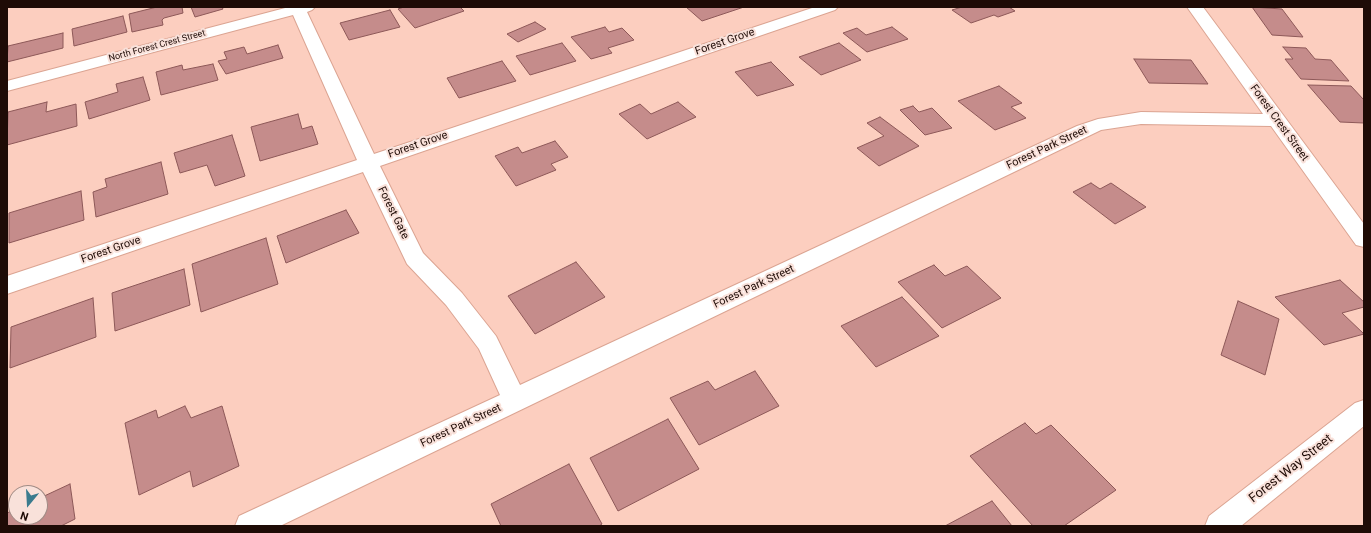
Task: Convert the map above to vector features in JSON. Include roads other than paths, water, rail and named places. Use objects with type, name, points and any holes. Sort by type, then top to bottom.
[{"type":"street","name":"Forest Grove","points":[[7,285],[830,7]]},
{"type":"street","name":"Forest Crest Street","points":[[1195,7],[1364,239]]},
{"type":"street","name":"Forest Gate","points":[[303,8],[368,162],[415,258],[454,300],[488,343],[515,400]]},
{"type":"street","name":"North Forest Crest Street","points":[[7,86],[303,8]]},
{"type":"street","name":"Forest Park Street","points":[[250,526],[1098,125],[1141,118],[1276,120]]},
{"type":"street","name":"Forest Way Street","points":[[1219,526],[1364,411]]}]
